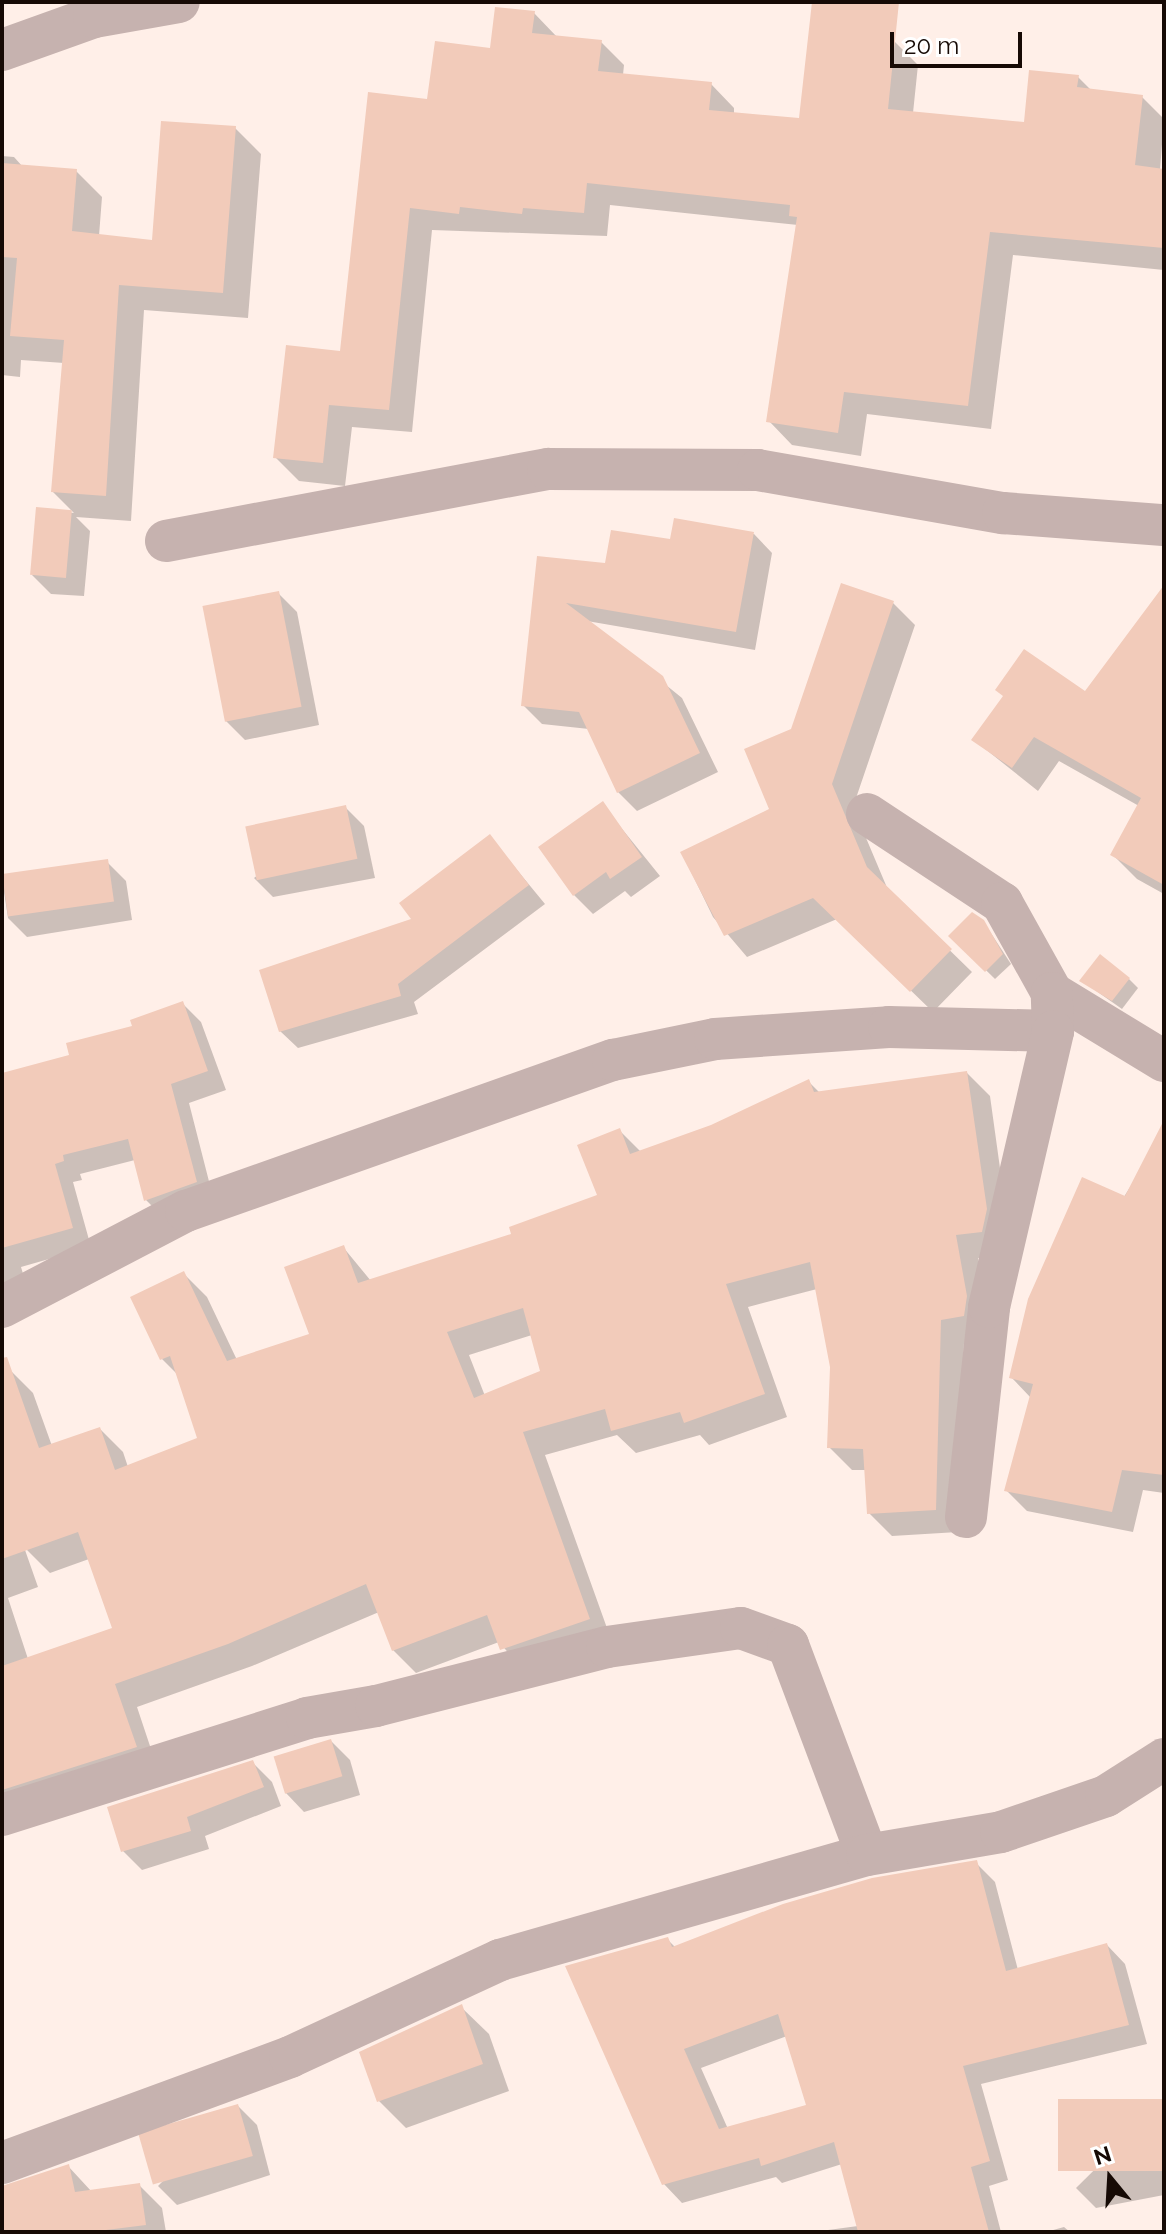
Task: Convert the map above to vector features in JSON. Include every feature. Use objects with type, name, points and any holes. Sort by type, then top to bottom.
[{"type":"street","points":[[2,50],[94,10],[179,2]]},
{"type":"street","points":[[166,541],[548,469],[758,470],[1003,513],[1164,525]]},
{"type":"street","points":[[867,814],[1002,903],[1052,1012],[989,1307],[966,1517]]},
{"type":"street","points":[[2,1307],[186,1211],[613,1060],[715,1039],[1052,1012],[1164,1061]]},
{"type":"street","points":[[2,1815],[307,1718],[376,1706],[607,1647],[741,1628],[788,1645],[867,1855]]},
{"type":"street","points":[[2,2163],[290,2057],[500,1960],[867,1855],[1001,1832],[1106,1796],[1164,1759]]},
{"type":"building","points":[[812,2],[899,2],[888,109],[1024,122],[1029,70],[1079,75],[1077,87],[1143,95],[1135,165],[1164,169],[1164,248],[990,232],[968,406],[844,392],[838,433],[766,422],[797,217],[789,216],[790,205],[587,183],[584,213],[523,208],[522,214],[460,207],[459,214],[410,208],[389,410],[329,405],[323,463],[273,458],[286,345],[340,351],[368,92],[427,99],[435,41],[490,48],[495,7],[535,11],[532,33],[602,40],[598,71],[712,82],[709,110],[799,118]]},
{"type":"building","points":[[161,121],[236,126],[223,293],[119,285],[106,496],[51,492],[64,340],[10,336],[17,258],[2,257],[2,163],[77,169],[72,231],[152,240]]},
{"type":"building","points":[[36,507],[72,510],[66,578],[30,575]]},
{"type":"building","points":[[674,518],[754,532],[736,632],[566,603],[663,676],[700,753],[617,793],[579,712],[521,706],[537,556],[605,563],[611,530],[670,539]]},
{"type":"building","points":[[841,583],[894,601],[832,784],[867,867],[952,949],[910,992],[813,898],[724,936],[680,852],[769,809],[744,749],[791,729]]},
{"type":"building","points":[[1164,585],[1164,885],[1110,855],[1141,798],[1034,737],[1012,768],[971,740],[1003,696],[995,690],[1024,649],[1085,691]]},
{"type":"building","points":[[279,591],[302,707],[225,722],[202,606]]},
{"type":"building","points":[[603,801],[642,857],[610,879],[606,872],[573,896],[538,847]]},
{"type":"building","points":[[346,805],[357,859],[257,880],[245,826]]},
{"type":"building","points":[[490,834],[529,885],[398,984],[401,996],[279,1032],[259,970],[411,919],[399,903]]},
{"type":"building","points":[[108,859],[114,902],[8,916],[2,874]]},
{"type":"building","points":[[972,912],[984,920],[1003,954],[985,972],[948,936]]},
{"type":"building","points":[[1100,954],[1130,978],[1112,1001],[1079,981]]},
{"type":"building","points":[[183,1001],[208,1071],[171,1084],[197,1182],[144,1201],[128,1139],[63,1155],[64,1161],[55,1164],[73,1228],[2,1248],[2,1073],[69,1055],[66,1043],[132,1026],[130,1020]]},
{"type":"building","points":[[967,1071],[987,1209],[982,1232],[956,1235],[967,1296],[964,1316],[941,1320],[936,1510],[867,1514],[863,1449],[827,1448],[830,1367],[810,1262],[726,1284],[765,1394],[684,1423],[680,1412],[611,1431],[605,1409],[523,1432],[590,1619],[500,1650],[487,1615],[392,1651],[366,1584],[228,1644],[115,1684],[137,1747],[2,1790],[2,1666],[112,1628],[78,1532],[2,1559],[2,1358],[7,1357],[39,1448],[100,1427],[115,1470],[197,1438],[170,1356],[160,1360],[130,1297],[184,1271],[227,1361],[309,1334],[284,1267],[344,1245],[358,1283],[511,1234],[509,1227],[597,1195],[577,1145],[620,1128],[630,1154],[711,1125],[809,1079],[814,1092]],"holes":[[[523,1308],[540,1371],[474,1398],[447,1332]]]},
{"type":"building","points":[[1164,1120],[1164,1475],[1122,1470],[1112,1512],[1004,1491],[1033,1384],[1009,1378],[1028,1299],[1082,1177],[1125,1196]]},
{"type":"building","points":[[331,1739],[342,1776],[285,1794],[274,1757]]},
{"type":"building","points":[[253,1760],[264,1787],[187,1817],[191,1831],[121,1852],[107,1807]]},
{"type":"building","points":[[977,1860],[1006,1971],[1107,1943],[1129,2025],[963,2066],[990,2161],[971,2167],[989,2232],[858,2232],[834,2142],[761,2166],[759,2158],[662,2185],[565,1966],[668,1937],[672,1947],[783,1904],[872,1878]],"holes":[[[778,2014],[806,2105],[719,2129],[684,2049]]]},
{"type":"building","points":[[462,2004],[483,2064],[377,2102],[359,2052]]},
{"type":"building","points":[[1058,2099],[1164,2099],[1164,2171],[1058,2171]]},
{"type":"building","points":[[238,2104],[253,2156],[153,2185],[138,2133]]},
{"type":"building","points":[[69,2164],[75,2192],[140,2183],[146,2225],[90,2232],[2,2232],[2,2186]]}]
